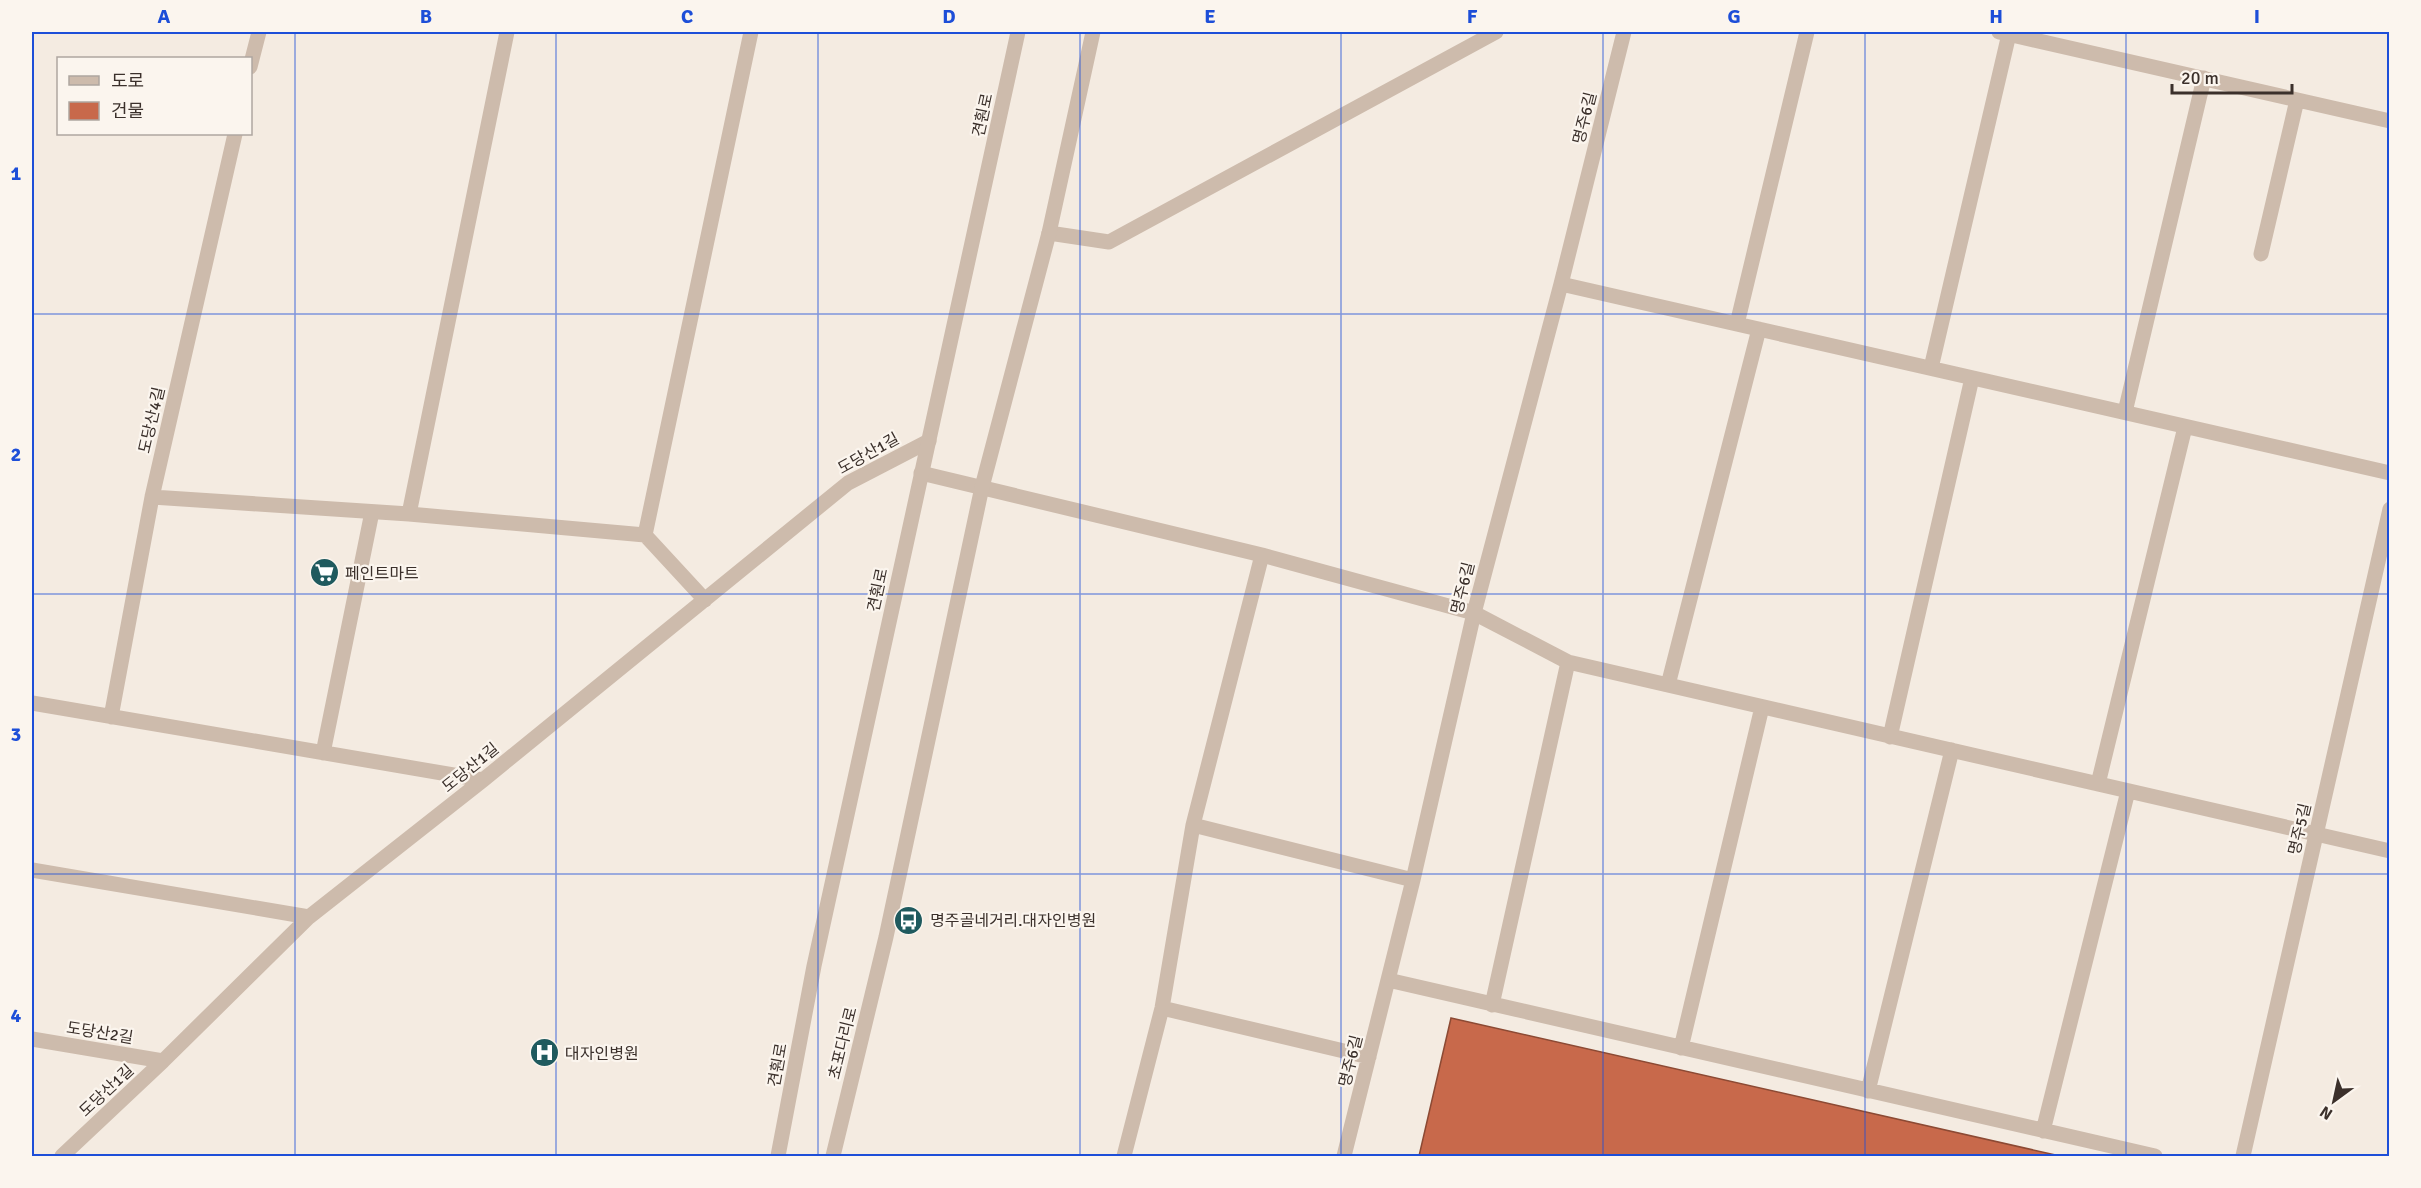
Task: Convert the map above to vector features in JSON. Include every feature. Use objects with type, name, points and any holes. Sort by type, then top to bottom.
[{"type":"street","points":[[252,59],[259,32]]},
{"type":"street","points":[[409,514],[507,32]]},
{"type":"street","points":[[645,535],[751,32]]},
{"type":"street","name":"견훤로","points":[[778,1156],[816,954],[1018,32]]},
{"type":"street","points":[[982,487],[1049,233],[1093,32]]},
{"type":"street","points":[[1049,233],[1109,242],[1496,32]]},
{"type":"street","name":"명주6길","points":[[1344,1156],[1413,880],[1474,613],[1561,284],[1624,32]]},
{"type":"street","points":[[1737,324],[1807,32]]},
{"type":"street","points":[[1931,368],[2004,33],[2390,121]]},
{"type":"street","points":[[2125,412],[2204,78]]},
{"type":"street","points":[[2261,254],[2297,100]]},
{"type":"street","name":"도당산4길","points":[[111,717],[152,497],[235,135]]},
{"type":"street","points":[[1561,284],[2390,473]]},
{"type":"street","points":[[1668,685],[1759,329]]},
{"type":"street","points":[[1890,737],[1972,378]]},
{"type":"street","points":[[2098,784],[2185,427]]},
{"type":"street","name":"도당산1길","points":[[62,1156],[163,1061],[309,917],[483,780],[848,483],[929,441]]},
{"type":"street","points":[[921,473],[1262,555],[1474,613],[1568,662],[2390,851]]},
{"type":"street","name":"초포다리로","points":[[833,1156],[886,937],[982,487]]},
{"type":"street","points":[[152,497],[409,514],[645,535],[705,600]]},
{"type":"street","name":"명주5길","points":[[2243,1156],[2390,509]]},
{"type":"street","points":[[323,753],[372,512]]},
{"type":"street","points":[[1125,1156],[1162,1008],[1194,825],[1262,555]]},
{"type":"street","points":[[1492,1005],[1568,662]]},
{"type":"street","points":[[32,703],[483,780]]},
{"type":"street","points":[[1681,1048],[1762,707]]},
{"type":"street","points":[[1868,1091],[1952,750]]},
{"type":"street","points":[[2043,1131],[2128,791]]},
{"type":"street","points":[[1194,825],[1413,880]]},
{"type":"street","points":[[32,870],[309,917]]},
{"type":"street","points":[[1388,980],[2155,1156]]},
{"type":"street","points":[[1162,1008],[1369,1057]]},
{"type":"street","name":"도당산2길","points":[[32,1039],[163,1061]]},
{"type":"building","points":[[1451,1018],[2060,1156],[1419,1156]]},
{"type":"place","name":"페인트마트","points":[[324,573]]},
{"type":"place","name":"명주골네거리.대자인병원","points":[[909,920]]},
{"type":"place","name":"대자인병원","points":[[544,1053]]}]
